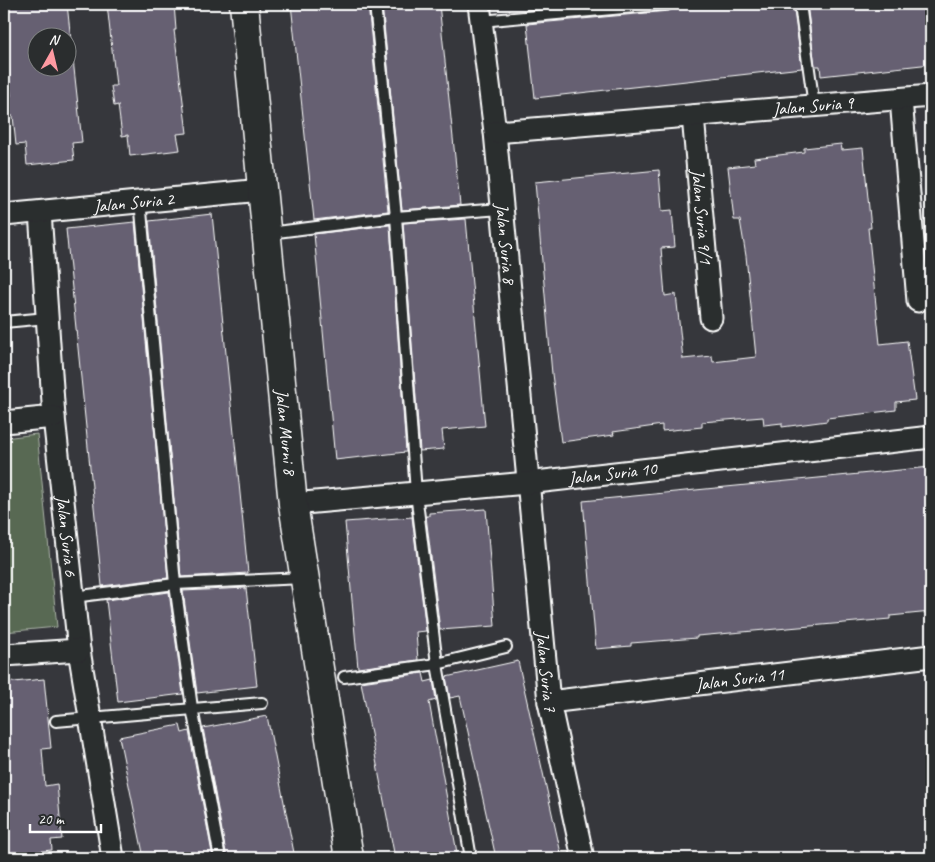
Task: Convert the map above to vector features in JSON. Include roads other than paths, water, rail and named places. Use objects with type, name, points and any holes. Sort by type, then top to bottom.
[{"type":"street","name":"Jalan Murni 8","points":[[244,4],[293,504],[349,858]]},
{"type":"street","name":"Jalan Suria 8","points":[[480,12],[495,132],[527,483]]},
{"type":"street","name":"Jalan Suria 9","points":[[495,132],[931,96]]},
{"type":"street","points":[[900,99],[918,302]]},
{"type":"street","name":"Jalan Suria 9/1","points":[[693,116],[711,318]]},
{"type":"street","name":"Jalan Suria 2","points":[[4,215],[140,200],[262,190]]},
{"type":"street","name":"Jalan Suria 6","points":[[40,212],[54,417],[79,650],[113,858]]},
{"type":"street","points":[[4,422],[54,417]]},
{"type":"street","name":"Jalan Suria 10","points":[[293,504],[527,483],[931,437]]},
{"type":"street","name":"Jalan Suria 7","points":[[527,483],[549,702],[582,858]]},
{"type":"street","points":[[4,655],[79,650]]},
{"type":"street","name":"Jalan Suria 11","points":[[549,702],[931,656]]},
{"type":"lane","points":[[375,4],[396,217],[416,493],[437,664],[471,858]]},
{"type":"lane","points":[[480,12],[668,4]]},
{"type":"lane","points":[[800,4],[814,106]]},
{"type":"lane","points":[[140,200],[175,584],[192,708],[220,858]]},
{"type":"lane","points":[[267,233],[396,217],[501,209]]},
{"type":"lane","points":[[4,322],[48,318]]},
{"type":"lane","points":[[74,597],[175,584],[305,578]]},
{"type":"lane","points":[[344,677],[437,664],[506,647]]},
{"type":"lane","points":[[56,721],[262,703]]}]
